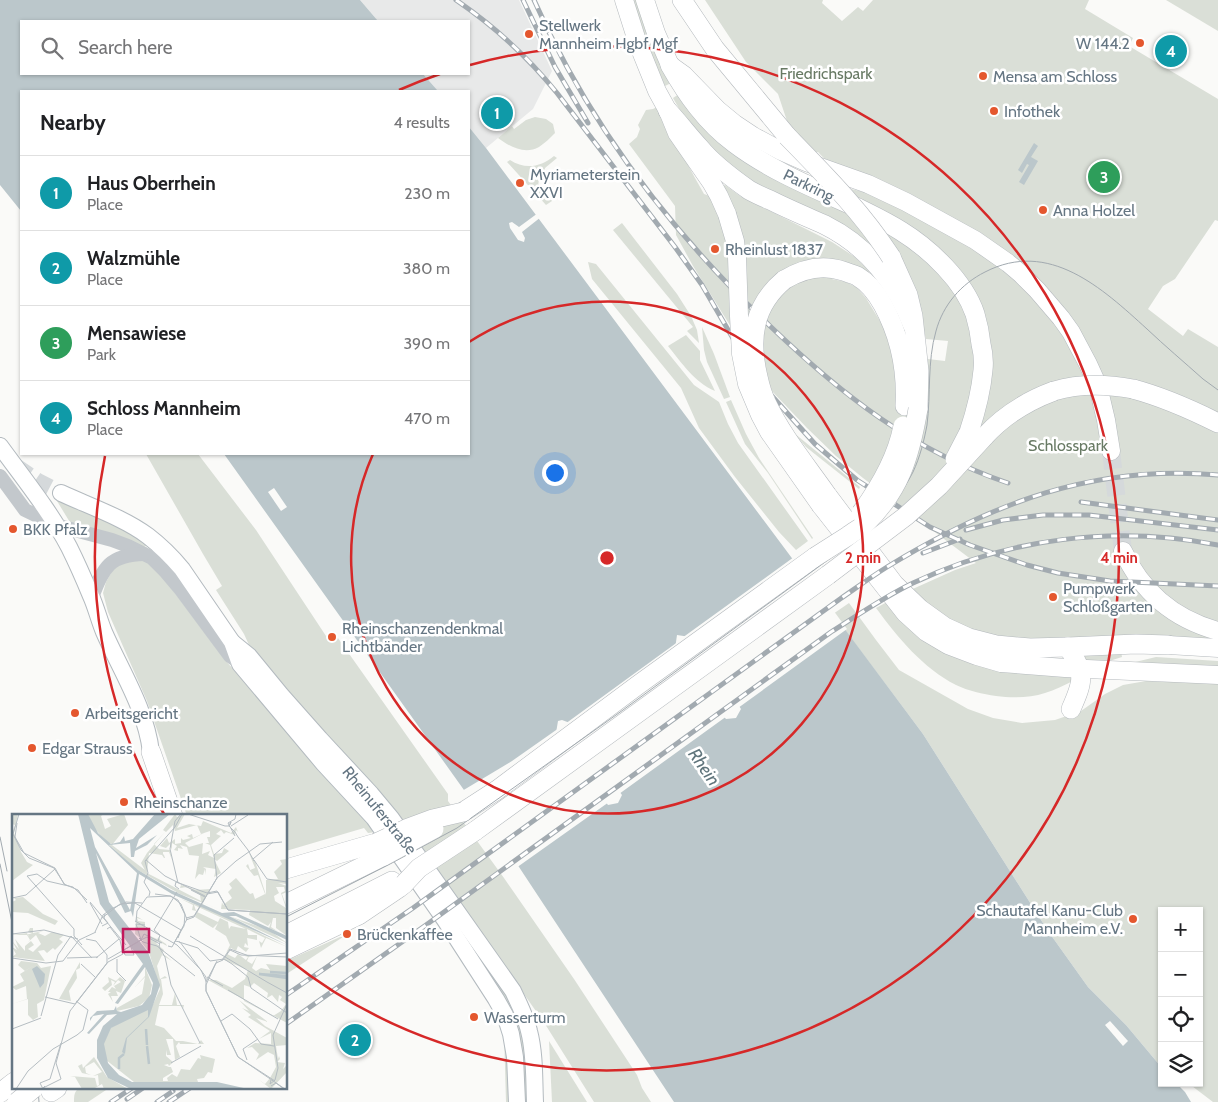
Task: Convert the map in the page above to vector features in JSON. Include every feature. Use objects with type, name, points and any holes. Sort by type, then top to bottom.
[{"type":"highway","points":[[288,903],[305,895],[380,850],[406,829],[433,819],[463,812],[512,780],[638,685],[862,526],[882,506],[900,478],[907,461],[914,430],[905,371],[913,316],[908,295],[891,257],[866,222],[787,136],[715,49],[682,0]]},
{"type":"highway","name":"Parkring","points":[[682,79],[703,114],[716,128],[742,149],[780,171],[901,230],[934,256],[952,276],[966,294],[975,313],[980,331],[983,362],[976,435]]},
{"type":"highway","points":[[662,102],[700,149],[734,179],[751,191],[826,226],[856,244],[878,265],[905,308],[910,344]]},
{"type":"highway","points":[[910,344],[868,285],[856,276],[838,269],[814,268],[792,275],[774,288],[767,297],[760,310],[755,327],[753,347],[754,363],[765,400],[775,420],[824,500],[894,584],[920,609],[945,627],[969,638],[996,645],[1030,648],[1136,644],[1168,645]]},
{"type":"highway","points":[[288,934],[355,899],[402,880],[476,830],[828,575],[906,516],[939,486],[958,454],[976,435],[1033,399],[1066,387],[1104,384],[1133,389],[1160,397],[1185,406],[1218,423]]},
{"type":"highway","points":[[1068,648],[1078,663],[1081,681],[1071,709]]},
{"type":"highway","points":[[151,752],[172,814]]},
{"type":"highway","points":[[288,869],[380,850]]},
{"type":"highway","points":[[288,949],[359,915],[399,888],[402,880]]},
{"type":"highway","points":[[0,1093],[12,1084]]},
{"type":"highway","points":[[17,1102],[49,1093]]},
{"type":"main road","points":[[624,0],[638,44],[662,102],[677,133],[711,182],[727,214],[735,241],[737,258],[741,354],[747,384],[760,415],[769,432],[824,500],[905,613],[926,632],[948,645],[1001,663],[1218,676]]},
{"type":"main road","name":"Parkring","points":[[645,0],[656,33],[682,79]]},
{"type":"main road","points":[[682,79],[735,124],[781,152],[868,184],[906,202],[955,228],[1008,263],[1037,290],[1071,332],[1098,386],[1111,451]]},
{"type":"main road","points":[[0,446],[56,525],[69,548],[92,597],[104,632],[130,684],[149,736],[151,752]]},
{"type":"main road","points":[[61,493],[131,525],[161,546],[182,569],[232,642]]},
{"type":"main road","points":[[1123,551],[1138,577],[1159,601],[1190,620],[1218,630]]},
{"type":"main road","name":"Rheinuferstraße","points":[[232,642],[240,664],[324,764],[374,818],[445,920],[496,999],[505,1015],[511,1034],[515,1057],[517,1102]]},
{"type":"main road","name":"Rheinuferstraße","points":[[232,642],[249,656],[294,710],[391,818],[513,991],[524,1013],[530,1033],[535,1102]]},
{"type":"main road","points":[[1168,645],[1218,648]]},
{"type":"street","points":[[0,476],[25,510],[56,525],[112,540],[146,554]]},
{"type":"street","points":[[92,597],[102,572],[109,564],[126,556],[146,554]]},
{"type":"street","name":"Rheinuferstraße","points":[[146,554],[164,571],[230,656],[240,664]]},
{"type":"shaded area","points":[[360,0],[519,0],[552,71],[533,109],[486,148],[470,128],[470,90],[437,90],[424,75],[470,75],[470,20],[377,20]]},
{"type":"green space","points":[[633,0],[638,0],[673,82],[665,86],[651,54]]},
{"type":"green space","name":"Schlosspark","points":[[705,0],[823,0],[822,3],[842,21],[858,7],[863,11],[873,0],[1089,0],[1085,9],[1133,38],[1129,46],[1218,99],[1218,221],[1215,220],[1175,279],[1163,286],[1148,309],[1183,336],[1188,329],[1218,347],[1218,643],[1034,642],[971,633],[906,592],[955,570],[976,563],[836,456],[769,388],[693,266],[676,235],[675,206],[629,144],[637,137],[640,129],[638,125],[646,110],[657,107],[704,194],[730,203],[722,186],[725,185],[740,196],[832,242],[855,257],[870,272],[866,273],[833,263],[832,279],[846,282],[856,287],[866,298],[883,326],[911,357],[945,361],[948,341],[926,339],[921,318],[862,203],[851,189],[873,194],[834,169],[818,152],[799,157],[778,94],[746,62]]},
{"type":"green space","points":[[1166,0],[1218,0],[1218,31]]},
{"type":"green space","points":[[679,94],[848,212],[882,262],[764,192],[694,135],[673,98]]},
{"type":"green space","points":[[535,117],[546,119],[553,124],[555,133],[539,147],[528,150],[518,149],[498,138],[512,126],[514,129],[526,120]]},
{"type":"green space","points":[[554,156],[557,158],[545,168],[544,177],[538,183],[552,201],[546,205],[507,162],[510,160],[521,165],[533,166],[544,163]]},
{"type":"green space","points":[[622,223],[677,294],[691,316],[697,330],[699,343],[687,331],[693,327],[613,230]]},
{"type":"green space","points":[[588,262],[596,264],[694,385],[719,402],[738,443],[808,541],[796,550],[779,532],[735,477],[699,428],[681,388],[592,279]]},
{"type":"green space","points":[[702,327],[730,397],[724,399],[707,362]]},
{"type":"green space","points":[[686,335],[700,351],[700,360],[715,391],[701,383],[668,346]]},
{"type":"green space","points":[[731,400],[759,458],[812,539],[768,473],[745,444],[726,402]]},
{"type":"green space","points":[[794,433],[860,487],[859,489],[806,447]]},
{"type":"green space","points":[[147,455],[199,455],[256,530],[326,636],[333,631],[448,794],[448,801],[574,979],[637,1075],[642,1088],[651,1102],[594,1102],[545,1024],[519,987],[253,654],[244,634],[216,590],[222,586]]},
{"type":"green space","points":[[58,500],[128,531],[147,544],[145,547],[71,524]]},
{"type":"green space","points":[[142,558],[157,569],[225,660],[350,798],[376,832],[368,833],[364,828],[288,850],[288,814],[186,814],[147,701],[108,612],[103,593],[106,582],[115,566]]},
{"type":"green space","points":[[887,602],[1073,676],[1073,681],[1045,693],[1021,697],[991,695],[961,687],[933,670],[902,641],[876,608]]},
{"type":"green space","points":[[849,603],[899,670],[968,709],[993,718],[1022,723],[1055,720],[1081,711],[1105,694],[1123,685],[1146,681],[1218,683],[1218,1102],[1213,1102],[1193,1087],[1203,1087],[1203,907],[1158,907],[1158,1063],[1126,1025],[1088,987],[1048,931],[923,734],[833,614]]},
{"type":"green space","points":[[1121,651],[1122,657],[1103,663],[1088,663],[1081,654]]},
{"type":"green space","points":[[1156,657],[1218,661],[1218,669],[1127,664]]},
{"type":"green space","points":[[457,927],[512,1001],[525,1042],[529,1102],[522,1102],[521,1062]]},
{"type":"green space","points":[[340,937],[343,937],[288,973],[288,960]]},
{"type":"green space","points":[[504,1032],[510,1049],[512,1102],[506,1102]]},
{"type":"green space","points":[[549,1041],[587,1102],[552,1102]]},
{"type":"green space","points":[[106,1090],[88,1102],[74,1102],[76,1091]]},
{"type":"water","points":[[0,0],[360,0],[377,20],[20,20],[20,75],[424,75],[437,90],[20,90],[20,210],[0,185]]},
{"type":"water","name":"Rhein","points":[[470,128],[923,734],[1048,931],[1088,987],[1126,1025],[1158,1063],[1158,1087],[1180,1087],[1191,1102],[674,1102],[519,867],[225,455],[470,455]],"holes":[[[677,635],[690,637],[741,709],[736,718],[726,719],[719,711],[675,649]],[[562,720],[570,723],[622,795],[618,803],[608,805],[556,733],[558,721]]]},
{"type":"water","points":[[1034,143],[1038,146],[1031,157],[1038,161],[1024,185],[1019,182],[1029,165],[1027,164],[1022,173],[1018,170]]},
{"type":"pier","points":[[538,213],[541,217],[522,232],[525,238],[524,242],[518,240],[509,223],[512,222],[519,227]]},
{"type":"pier","points":[[274,488],[287,507],[281,511],[268,492]]},
{"type":"pier","points":[[794,557],[847,629],[738,708],[689,639],[682,638]]},
{"type":"pier","points":[[679,641],[678,648],[727,716],[619,794],[569,725],[565,724]]},
{"type":"pier","points":[[559,728],[559,732],[609,802],[516,868],[462,791],[512,761]]},
{"type":"pier","points":[[1110,1021],[1128,1041],[1123,1046],[1105,1025]]},
{"type":"tunnel","points":[[1111,451],[1123,551]]},
{"type":"tunnel","points":[[16,466],[38,481],[61,493]]},
{"type":"tram line","points":[[288,916],[457,828],[623,710],[834,555],[873,524],[905,486],[922,449],[927,425],[931,354],[939,321],[954,296],[976,277],[1008,263],[1031,261],[1053,265],[1073,273],[1093,284],[1112,298],[1203,379],[1218,390]]},
{"type":"tram line","points":[[0,837],[7,871]]},
{"type":"tram line","points":[[0,864],[12,922]]},
{"type":"tram line","points":[[38,1090],[39,1102]]},
{"type":"railway","points":[[456,0],[484,20],[510,43],[557,93],[702,285],[745,359],[771,395],[815,444],[857,480],[930,527],[970,545],[1027,565],[1058,573],[1110,581],[1218,586]]},
{"type":"railway","points":[[523,0],[555,67],[588,123]]},
{"type":"railway","points":[[534,0],[580,90],[607,133],[666,215],[734,290],[824,375],[880,418],[941,455],[973,470],[1008,483]]},
{"type":"railway","points":[[288,994],[413,908],[840,599],[887,567],[926,544],[1005,507],[1045,493],[1086,482],[1172,473],[1218,475]]},
{"type":"railway","points":[[1081,502],[1218,520]]},
{"type":"railway","points":[[966,530],[1003,520],[1043,515],[1089,515],[1218,530]]},
{"type":"railway","points":[[288,1023],[831,632],[902,588],[986,555],[1062,540],[1101,536],[1140,536],[1218,545]]},
{"type":"railway","points":[[923,553],[960,539]]},
{"type":"railway","points":[[111,1102],[129,1090]]},
{"type":"railway","points":[[127,1099],[140,1090]]},
{"type":"railway","points":[[169,1102],[187,1090]]},
{"type":"railway","points":[[157,1102],[173,1091]]},
{"type":"place","name":"Stellwerk Mannheim Hgbf Mgf","points":[[529,34]]},
{"type":"place","name":"W 144.2","points":[[1140,43]]},
{"type":"place","name":"Schloss Mannheim","points":[[1171,51]]},
{"type":"place","name":"Mensa am Schloss","points":[[983,76]]},
{"type":"place","name":"Infothek","points":[[994,111]]},
{"type":"place","name":"Haus Oberrhein","points":[[497,113]]},
{"type":"place","name":"Mensawiese","points":[[1104,177]]},
{"type":"place","name":"Myriameterstein XXVI","points":[[520,183]]},
{"type":"place","name":"Anna Holzel","points":[[1043,210]]},
{"type":"place","name":"Rheinlust 1837","points":[[715,249]]},
{"type":"place","name":"BKK Pfalz","points":[[13,529]]},
{"type":"place","name":"Pumpwerk Schloßgarten","points":[[1053,597]]},
{"type":"place","name":"Rheinschanzendenkmal Lichtbänder","points":[[332,637]]},
{"type":"place","name":"Arbeitsgericht","points":[[75,713]]},
{"type":"place","name":"Edgar Strauss","points":[[32,748]]},
{"type":"place","name":"Rheinschanze","points":[[124,802]]},
{"type":"place","name":"Schautafel Kanu-Club Mannheim e.V.","points":[[1133,919]]},
{"type":"place","name":"Brückenkaffee","points":[[347,934]]},
{"type":"place","name":"Wasserturm","points":[[474,1017]]},
{"type":"place","name":"Walzmühle","points":[[355,1040]]},
{"type":"park label","name":"Friedrichspark","points":[[826,73]]}]
